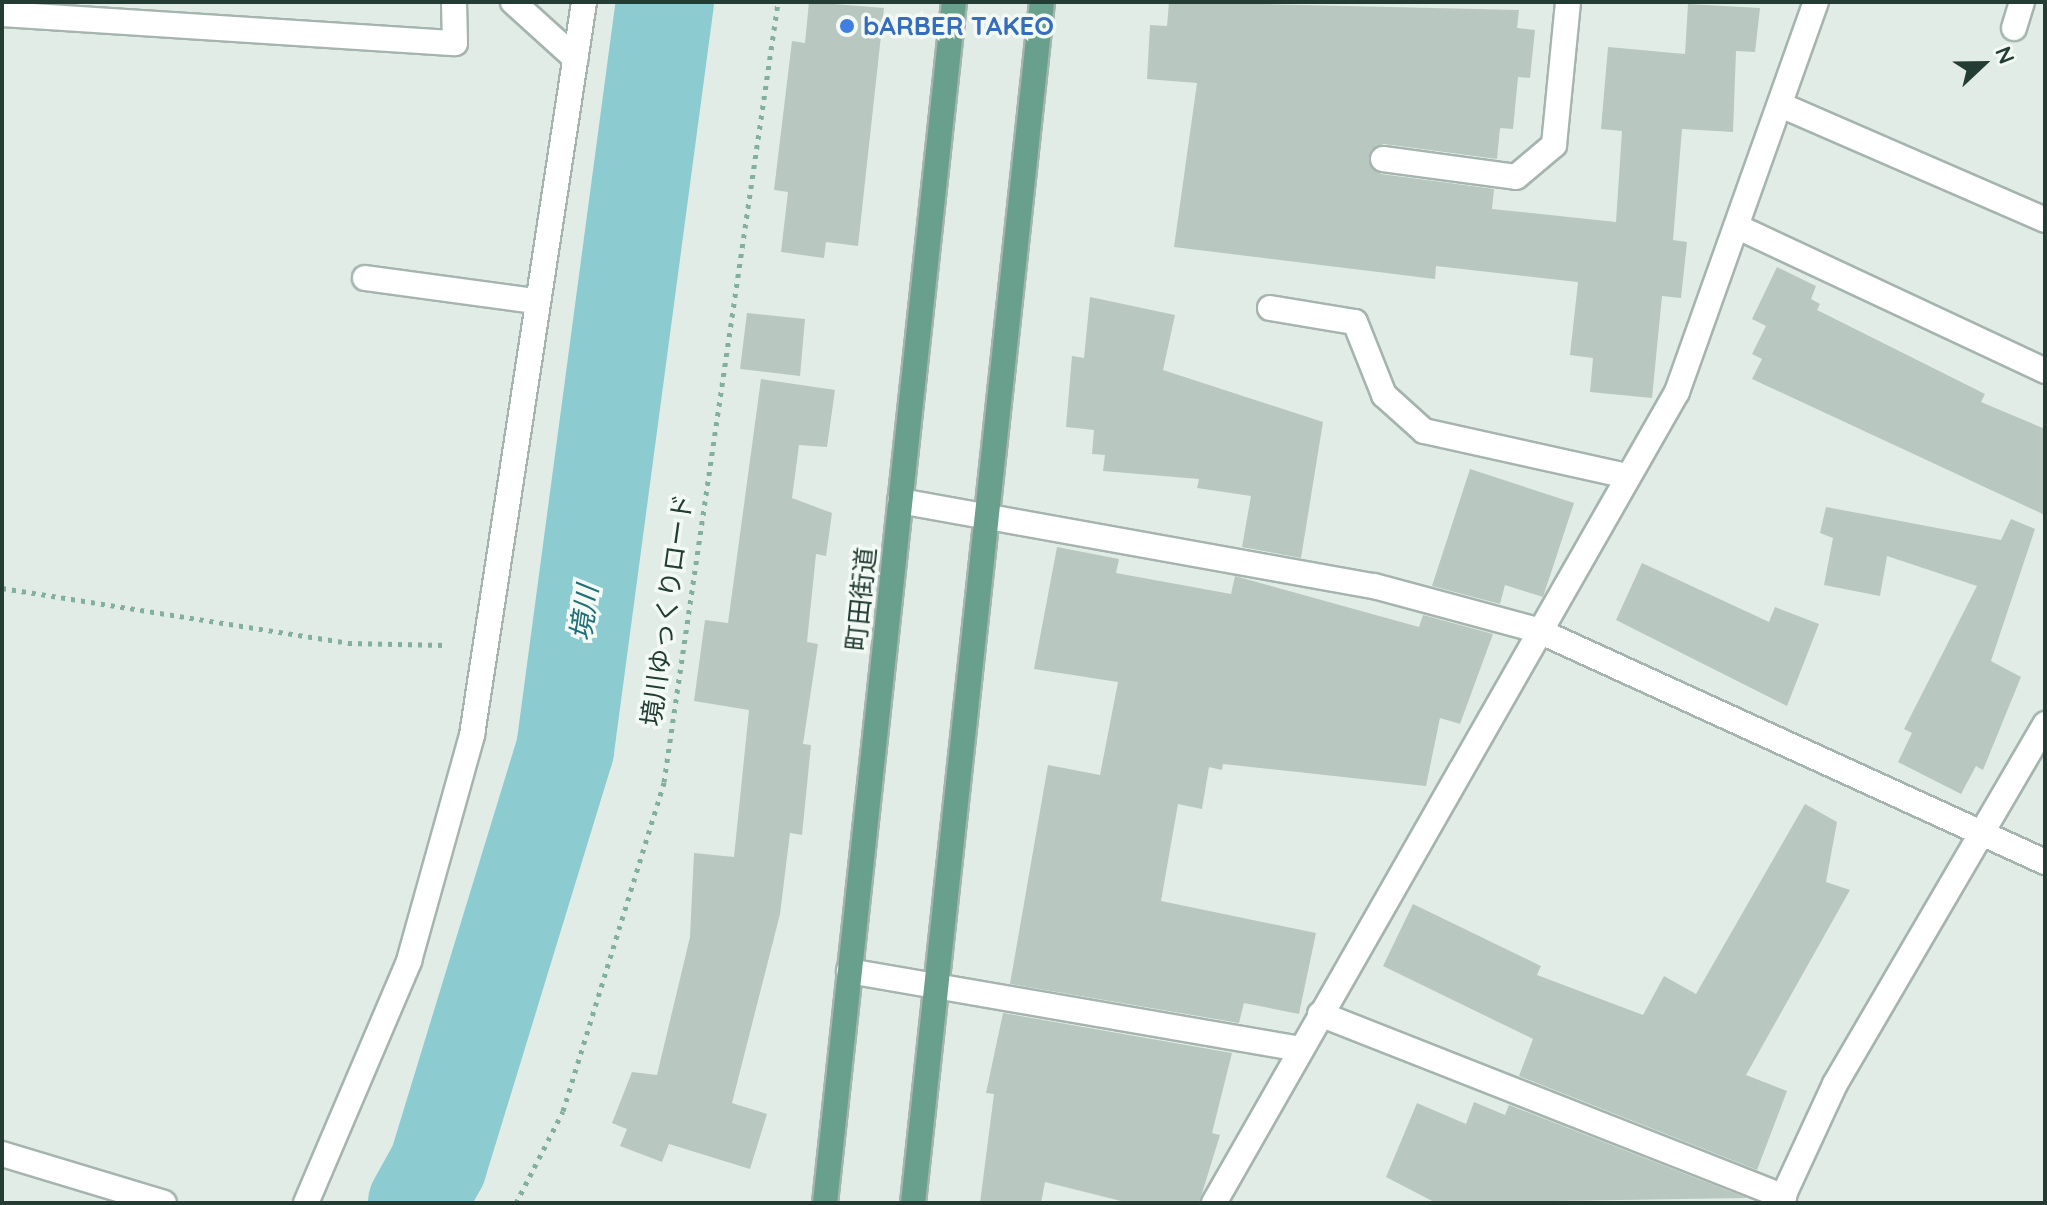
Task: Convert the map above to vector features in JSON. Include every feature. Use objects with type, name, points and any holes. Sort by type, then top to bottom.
[{"type":"main road","name":"町田街道","points":[[825,1203],[954,2]]},
{"type":"main road","points":[[913,1203],[1042,2]]},
{"type":"street","points":[[2,14],[455,43],[454,2]]},
{"type":"street","points":[[513,2],[575,58]]},
{"type":"street","points":[[306,1203],[409,961],[472,735],[483,646],[584,2]]},
{"type":"street","points":[[1383,159],[1516,177],[1554,145],[1568,2]]},
{"type":"street","points":[[1214,1203],[1537,630],[1677,392],[1740,228],[1816,2]]},
{"type":"street","points":[[2014,28],[2022,2]]},
{"type":"street","points":[[1783,106],[2045,220]]},
{"type":"street","points":[[1740,228],[2045,371]]},
{"type":"street","points":[[365,278],[536,301]]},
{"type":"street","points":[[1270,308],[1355,322],[1384,395],[1424,431],[1627,476]]},
{"type":"street","points":[[900,501],[1374,586],[1537,630],[2045,862]]},
{"type":"street","points":[[1320,1014],[1782,1200],[1835,1084],[2045,724]]},
{"type":"street","points":[[849,971],[1299,1049]]},
{"type":"street","points":[[2,1154],[164,1203]]},
{"type":"path","name":"境川ゆっくりロード","points":[[516,1203],[563,1111],[664,782],[778,2]]},
{"type":"path","points":[[2,588],[348,643],[483,646]]},
{"type":"building","points":[[809,2],[884,8],[858,246],[826,242],[824,258],[781,252],[788,192],[774,190],[792,41],[805,43]]},
{"type":"building","points":[[1169,2],[1519,10],[1517,28],[1535,30],[1530,78],[1518,77],[1513,129],[1500,128],[1497,159],[1384,144],[1371,150],[1370,165],[1381,174],[1494,189],[1492,209],[1616,222],[1622,131],[1601,129],[1608,47],[1685,54],[1688,4],[1760,8],[1755,52],[1736,51],[1733,132],[1682,129],[1673,240],[1687,242],[1681,298],[1662,296],[1652,398],[1590,392],[1593,358],[1570,355],[1578,282],[1436,266],[1435,279],[1174,247],[1197,83],[1147,79],[1150,25],[1167,26]]},
{"type":"building","points":[[1777,267],[1816,286],[1811,299],[1820,304],[1817,310],[1985,394],[1981,402],[2045,429],[2045,515],[1752,379],[1762,359],[1752,354],[1766,326],[1752,319]]},
{"type":"building","points":[[1090,297],[1175,315],[1163,370],[1323,422],[1301,558],[1242,547],[1251,496],[1197,488],[1199,479],[1103,471],[1105,455],[1092,454],[1094,430],[1066,427],[1072,356],[1084,358]]},
{"type":"building","points":[[747,313],[805,319],[800,376],[740,369]]},
{"type":"building","points":[[761,379],[835,390],[827,447],[799,445],[792,498],[832,513],[826,556],[816,554],[807,642],[818,644],[803,744],[811,745],[802,835],[790,833],[780,914],[732,1103],[767,1114],[750,1169],[669,1144],[662,1162],[620,1146],[627,1129],[612,1123],[632,1072],[657,1075],[690,937],[694,853],[734,857],[749,710],[694,701],[705,620],[728,623]]},
{"type":"building","points":[[1470,469],[1574,503],[1543,597],[1505,585],[1500,604],[1432,586]]},
{"type":"building","points":[[1826,507],[2001,540],[2011,519],[2035,529],[1991,661],[2021,677],[1983,770],[1976,766],[1961,794],[1898,762],[1912,733],[1904,729],[1977,586],[1887,556],[1880,596],[1824,585],[1833,538],[1820,533]]},
{"type":"building","points":[[1057,547],[1119,559],[1116,573],[1231,594],[1235,576],[1419,627],[1423,615],[1493,634],[1460,724],[1440,718],[1426,786],[1223,764],[1222,770],[1209,767],[1202,809],[1178,804],[1161,901],[1316,933],[1299,1014],[1244,1003],[1239,1023],[1010,984],[1048,765],[1100,775],[1118,682],[1034,669]]},
{"type":"building","points":[[1642,563],[1769,622],[1775,607],[1819,624],[1787,706],[1616,620]]},
{"type":"building","points":[[1805,804],[1837,822],[1826,882],[1850,890],[1746,1075],[1787,1091],[1757,1170],[1519,1076],[1533,1039],[1383,966],[1413,904],[1541,966],[1537,975],[1643,1015],[1664,976],[1696,994]]},
{"type":"building","points":[[1003,1013],[1232,1053],[1212,1133],[1220,1135],[1199,1203],[1129,1203],[1045,1182],[1041,1203],[980,1203],[994,1094],[986,1093]]},
{"type":"building","points":[[1474,1102],[1505,1115],[1509,1105],[1747,1198],[1436,1203],[1386,1177],[1417,1103],[1466,1124]]},
{"type":"waterway","name":"境川","points":[[417,1203],[438,1165],[565,750],[665,2]]},
{"type":"place","name":"bARBER TAKEO","points":[[847,26]]}]
